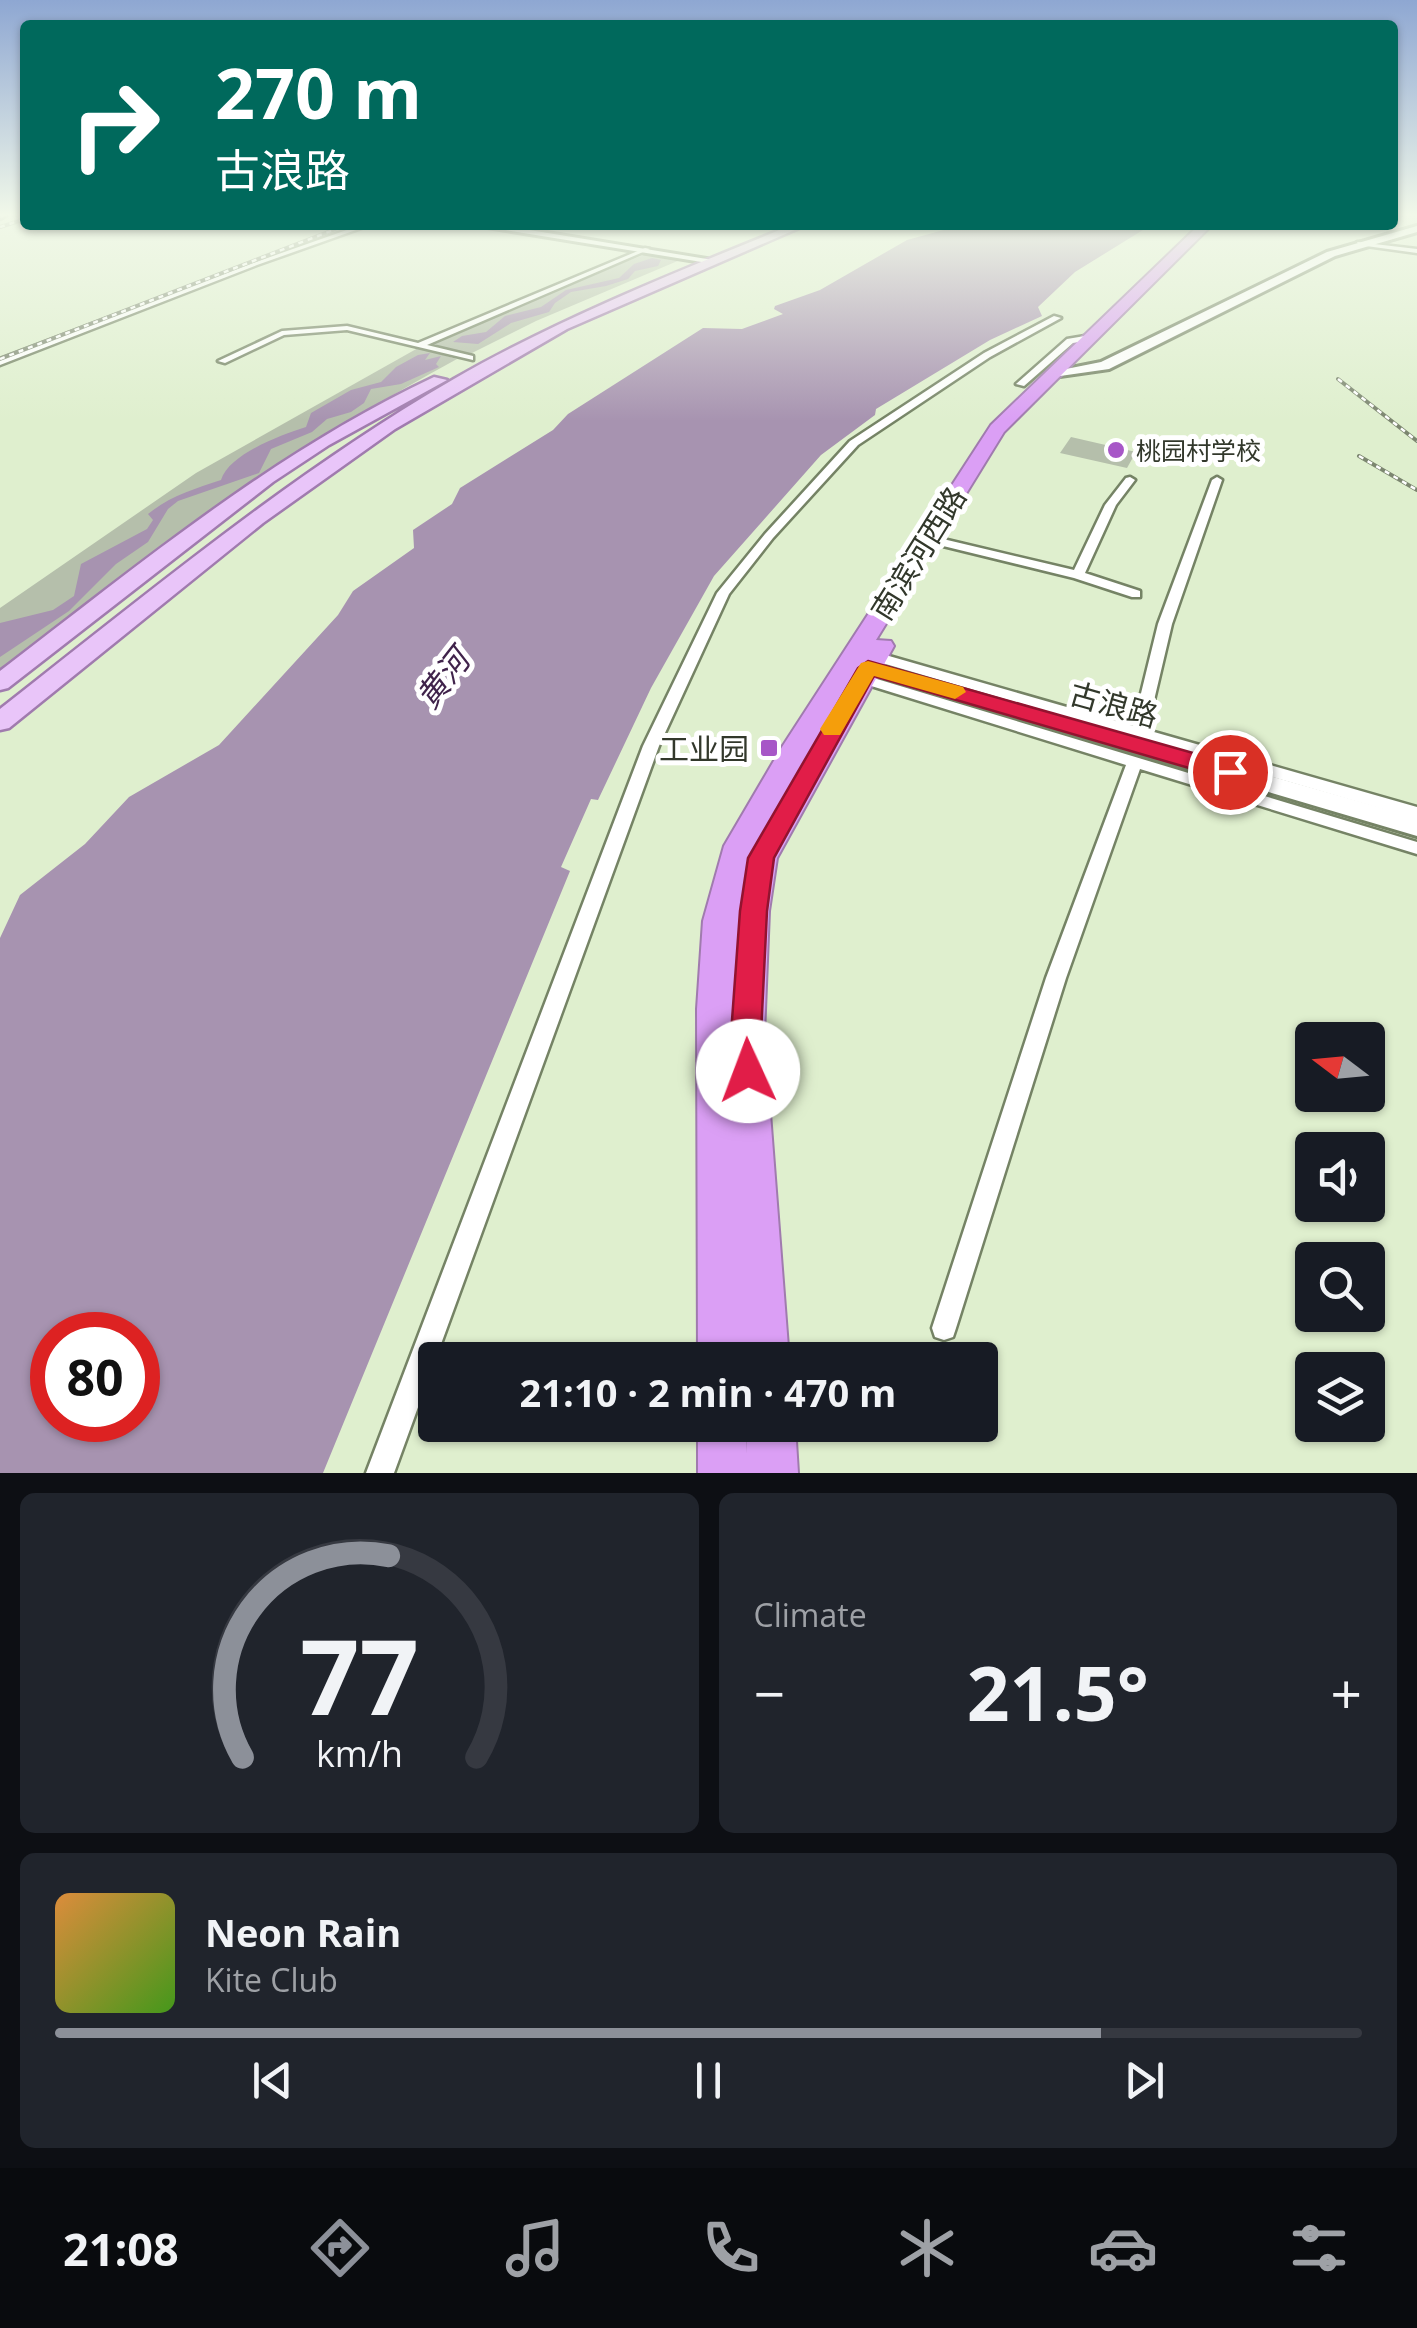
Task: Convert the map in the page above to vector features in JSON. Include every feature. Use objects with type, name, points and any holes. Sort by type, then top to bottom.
[{"type":"highway","name":"南滨河西路","points":[[721,1342],[715,1009],[720,920],[739,846],[943,544],[1011,433],[1092,337],[1146,284]]},
{"type":"highway","name":"南滨河西路","points":[[765,1342],[746,1034],[753,911],[761,858],[859,665],[997,430],[1155,284]]},
{"type":"highway","points":[[722,1442],[723,1473]]},
{"type":"highway","points":[[771,1442],[774,1473]]},
{"type":"main road","points":[[0,703],[184,556],[312,461],[445,378],[516,340],[651,284]]},
{"type":"main road","points":[[0,722],[200,561],[331,462],[531,342],[657,284]]},
{"type":"main road","points":[[0,743],[333,474],[494,363]]},
{"type":"main road","points":[[0,683],[304,455],[408,393],[445,378]]},
{"type":"street","points":[[0,362],[204,284]]},
{"type":"street","points":[[420,345],[566,284]]},
{"type":"street","points":[[1060,373],[1104,366],[1271,284]]},
{"type":"street","points":[[380,1473],[652,746],[724,593],[769,536],[854,443],[987,354],[1056,318]]},
{"type":"street","points":[[222,361],[293,330],[356,329],[470,358]]},
{"type":"street","points":[[1022,384],[1070,340],[1092,337]]},
{"type":"street","points":[[1078,576],[1111,505],[1130,480]]},
{"type":"street","points":[[1138,732],[1165,624],[1217,480]]},
{"type":"street","points":[[943,544],[1136,594]]},
{"type":"street","points":[[859,665],[1138,732],[1417,813]]},
{"type":"street","points":[[859,665],[1134,764],[1417,848]]},
{"type":"street","name":"古浪路","points":[[859,665],[1417,827]]},
{"type":"street","points":[[944,1328],[1056,978],[1134,764]]},
{"type":"green space","points":[[568,284],[624,284],[466,356],[426,345]]},
{"type":"green space","points":[[418,348],[457,359],[279,467],[0,672],[0,608],[196,473]]},
{"type":"green space","points":[[1071,437],[1136,452],[1127,468],[1060,453]]},
{"type":"water","points":[[613,284],[571,292],[549,312],[511,323],[478,344],[453,342],[462,336],[486,332],[505,316],[541,307],[566,290]]},
{"type":"water","name":"黄河","points":[[831,284],[1063,284],[1038,307],[1042,316],[990,340],[876,409],[875,415],[821,455],[714,576],[651,688],[598,800],[591,799],[561,867],[570,871],[323,1473],[0,1473],[0,938],[20,895],[85,844],[129,797],[219,745],[338,615],[353,591],[414,548],[413,530],[452,504],[460,488],[703,328],[742,329],[783,314],[775,306]]},
{"type":"water","points":[[430,353],[425,360],[441,356],[436,364],[439,367],[401,384],[371,389],[364,403],[351,412],[327,419],[312,432],[271,449],[259,473],[178,501],[168,509],[148,542],[116,564],[69,611],[0,657],[0,623],[53,610],[74,596],[81,564],[147,529],[153,520],[148,514],[156,508],[221,480],[245,454],[306,427],[311,413],[351,390],[381,382],[396,367]]},
{"type":"railway","points":[[0,359],[194,284]]},
{"type":"railway","points":[[1338,379],[1417,441]]},
{"type":"railway","points":[[1359,456],[1417,490]]},
{"type":"slow traffic","points":[[832,729],[868,668],[955,692]]},
{"type":"place","name":"桃园村学校","points":[[1116,450]]},
{"type":"place","name":"工业园","points":[[769,748]]},
{"type":"route","points":[[748,1071],[746,1034],[753,911],[761,858],[868,668],[1230,772]]}]
